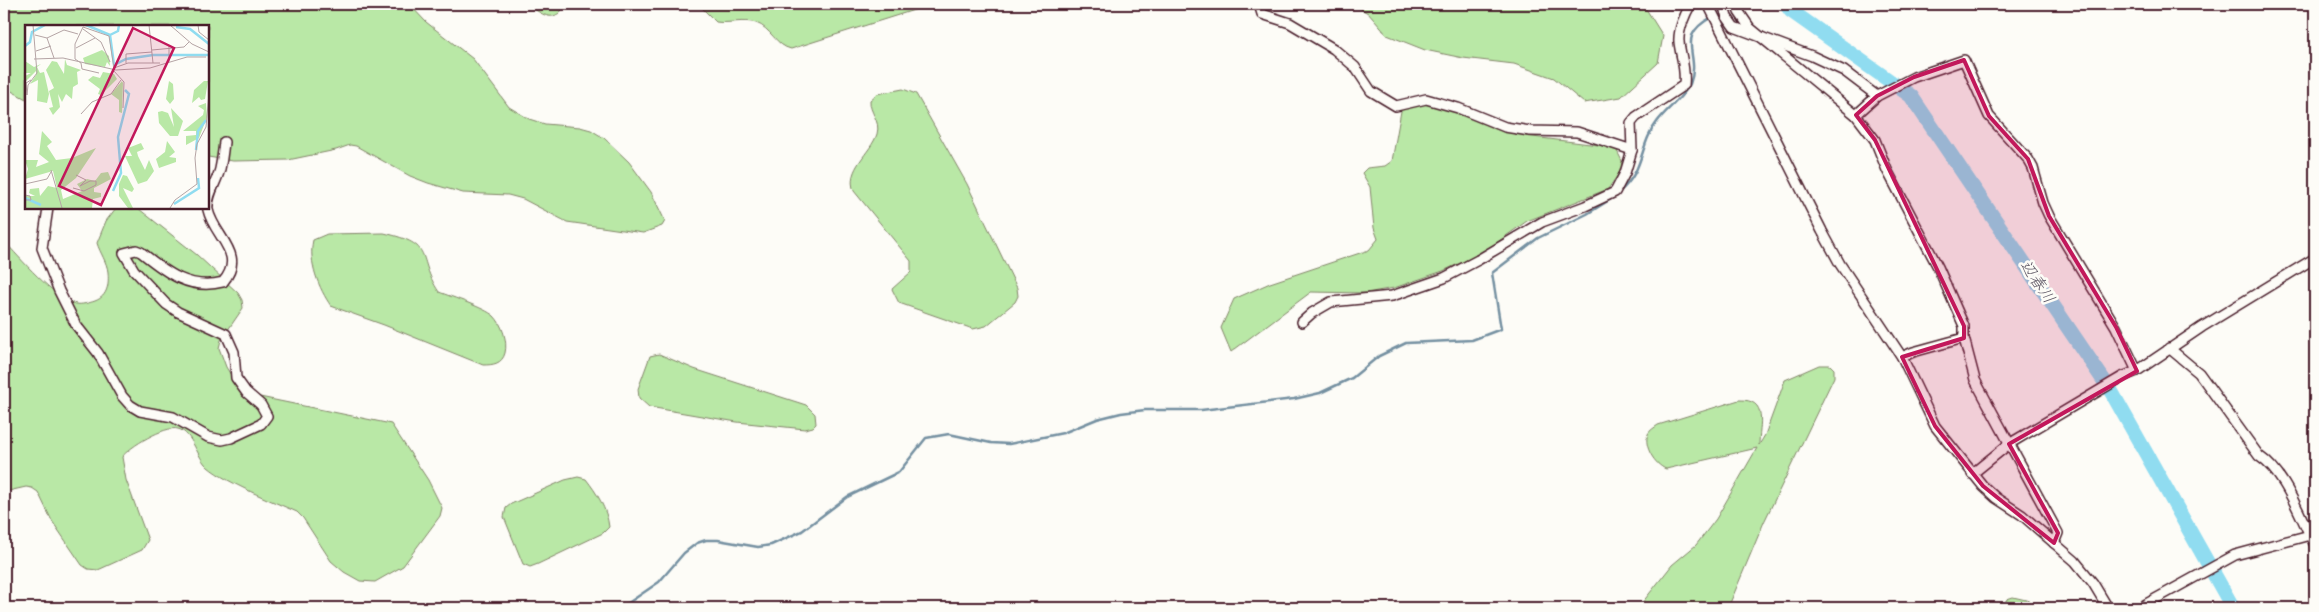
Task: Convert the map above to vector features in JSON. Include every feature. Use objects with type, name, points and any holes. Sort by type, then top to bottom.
[{"type":"street","points":[[1259,4],[1262,14],[1290,24],[1334,50],[1355,67],[1371,91],[1396,106],[1426,99],[1458,108],[1505,127],[1530,131],[1577,132],[1632,150]]},
{"type":"street","points":[[1302,322],[1312,313],[1332,302],[1392,296],[1444,278],[1542,222],[1585,206],[1615,192],[1625,172],[1632,150],[1631,123],[1636,117],[1684,85],[1686,71],[1679,40],[1685,15],[1691,4]]},
{"type":"street","points":[[1708,4],[1840,264],[1902,357],[1935,426],[1972,474],[1996,498],[2022,515],[2075,561],[2093,583],[2108,608]]},
{"type":"street","points":[[1723,4],[1727,17],[1734,28],[1812,56],[1844,71],[1879,95]]},
{"type":"street","points":[[1736,4],[1750,28],[1856,115],[1875,140],[1887,170],[1938,266],[1964,326],[1964,338],[1975,380],[2058,533],[2054,543]]},
{"type":"street","points":[[1856,115],[1879,95],[1914,77],[1964,60],[1989,116],[2028,159],[2049,216],[2108,313],[2137,370]]},
{"type":"street","points":[[209,199],[219,170],[224,142]]},
{"type":"street","points":[[48,209],[42,248],[76,325],[98,353],[122,396],[140,411],[173,417],[208,437],[222,440],[231,438],[261,424],[267,416],[261,405],[246,392],[236,378],[233,344],[226,334],[178,312],[166,304],[134,270],[124,253],[136,250],[141,252],[178,279],[193,285],[223,282],[230,274],[233,259],[215,226],[209,209]]},
{"type":"street","points":[[1972,474],[2009,444],[2137,370],[2169,348],[2315,258]]},
{"type":"street","points":[[1902,357],[1913,352],[1964,338]]},
{"type":"street","points":[[2169,348],[2200,374],[2259,456],[2270,464],[2286,488],[2315,545]]},
{"type":"street","points":[[2139,608],[2226,559],[2310,535]]},
{"type":"highlighted area","points":[[1964,60],[1989,116],[2028,159],[2049,216],[2116,327],[2137,371],[2009,444],[2058,533],[2054,543],[1983,486],[1935,426],[1902,357],[1964,338],[1964,326],[1875,140],[1856,115],[1877,96],[1914,77]]},
{"type":"green space","points":[[4,4],[409,4],[426,22],[473,59],[509,107],[529,119],[545,124],[580,127],[591,130],[604,138],[629,162],[651,192],[665,221],[662,226],[643,233],[567,222],[523,199],[508,195],[463,193],[428,183],[410,176],[356,146],[350,145],[336,150],[288,160],[233,161],[209,157],[209,25],[25,25],[25,98],[4,87]]},
{"type":"green space","points":[[527,4],[562,4],[562,10],[558,14],[549,16],[540,13]]},
{"type":"green space","points":[[698,4],[933,4],[791,49],[781,44],[761,25],[746,21],[716,22]]},
{"type":"green space","points":[[1352,4],[1643,4],[1663,36],[1658,63],[1621,97],[1584,103],[1554,78],[1514,64],[1463,58],[1425,50],[1387,35],[1368,13]]},
{"type":"green space","points":[[903,89],[916,94],[967,184],[1017,288],[1018,296],[1015,302],[986,326],[973,329],[899,303],[892,289],[911,272],[911,261],[854,191],[853,175],[874,141],[878,129],[870,100],[877,94]]},
{"type":"green space","points":[[1431,101],[1524,136],[1615,147],[1622,161],[1620,172],[1608,189],[1527,221],[1482,253],[1443,271],[1394,288],[1366,293],[1311,292],[1231,352],[1221,328],[1234,299],[1270,283],[1369,250],[1378,239],[1374,228],[1370,187],[1362,173],[1367,168],[1385,166],[1392,161],[1401,111],[1409,105]]},
{"type":"green space","points":[[115,209],[139,209],[197,255],[238,293],[242,300],[243,308],[221,340],[219,348],[226,367],[237,385],[260,397],[391,424],[428,480],[442,508],[440,516],[403,566],[375,582],[360,581],[344,572],[331,561],[303,518],[297,512],[216,473],[204,463],[187,435],[178,429],[156,433],[132,448],[122,457],[126,480],[148,540],[142,550],[98,570],[88,569],[82,565],[52,521],[38,492],[26,487],[4,492],[4,241],[38,277],[58,294],[67,301],[83,304],[93,302],[103,296],[108,285],[107,268],[97,243],[106,221]]},
{"type":"green space","points":[[384,233],[412,242],[418,247],[439,292],[476,306],[497,319],[505,338],[506,348],[502,360],[494,364],[483,365],[331,306],[322,292],[313,266],[313,240],[327,234]]},
{"type":"green space","points":[[659,354],[694,369],[806,405],[815,414],[816,424],[805,429],[737,422],[649,407],[639,398],[638,389],[650,356]]},
{"type":"green space","points":[[1819,365],[1830,365],[1834,369],[1834,377],[1764,522],[1728,608],[1638,608],[1672,565],[1696,545],[1716,519],[1757,448],[1666,469],[1658,464],[1651,454],[1647,444],[1648,434],[1658,425],[1739,400],[1755,404],[1759,409],[1761,422],[1759,445],[1765,435],[1785,380]]},
{"type":"green space","points":[[578,477],[586,479],[598,496],[604,508],[609,527],[603,533],[538,564],[530,567],[523,564],[504,517],[506,508],[565,480]]},
{"type":"green space","points":[[2013,597],[2045,608],[2002,608],[2007,599]]},
{"type":"waterway","name":"辺春川","points":[[1786,4],[1791,11],[1911,96],[2111,391],[2233,608]]},
{"type":"waterway","points":[[1619,192],[1627,184],[1638,167],[1651,131],[1690,84],[1693,73],[1691,40],[1694,32],[1700,25],[1712,17]]},
{"type":"waterway","points":[[621,608],[659,582],[684,553],[697,543],[706,540],[718,540],[758,547],[771,545],[802,531],[847,497],[899,472],[926,438],[949,434],[991,443],[1009,444],[1063,433],[1097,419],[1121,413],[1145,410],[1201,410],[1294,399],[1320,393],[1352,378],[1379,356],[1406,343],[1472,340],[1501,329],[1492,273],[1538,238],[1587,214],[1611,199]]}]
